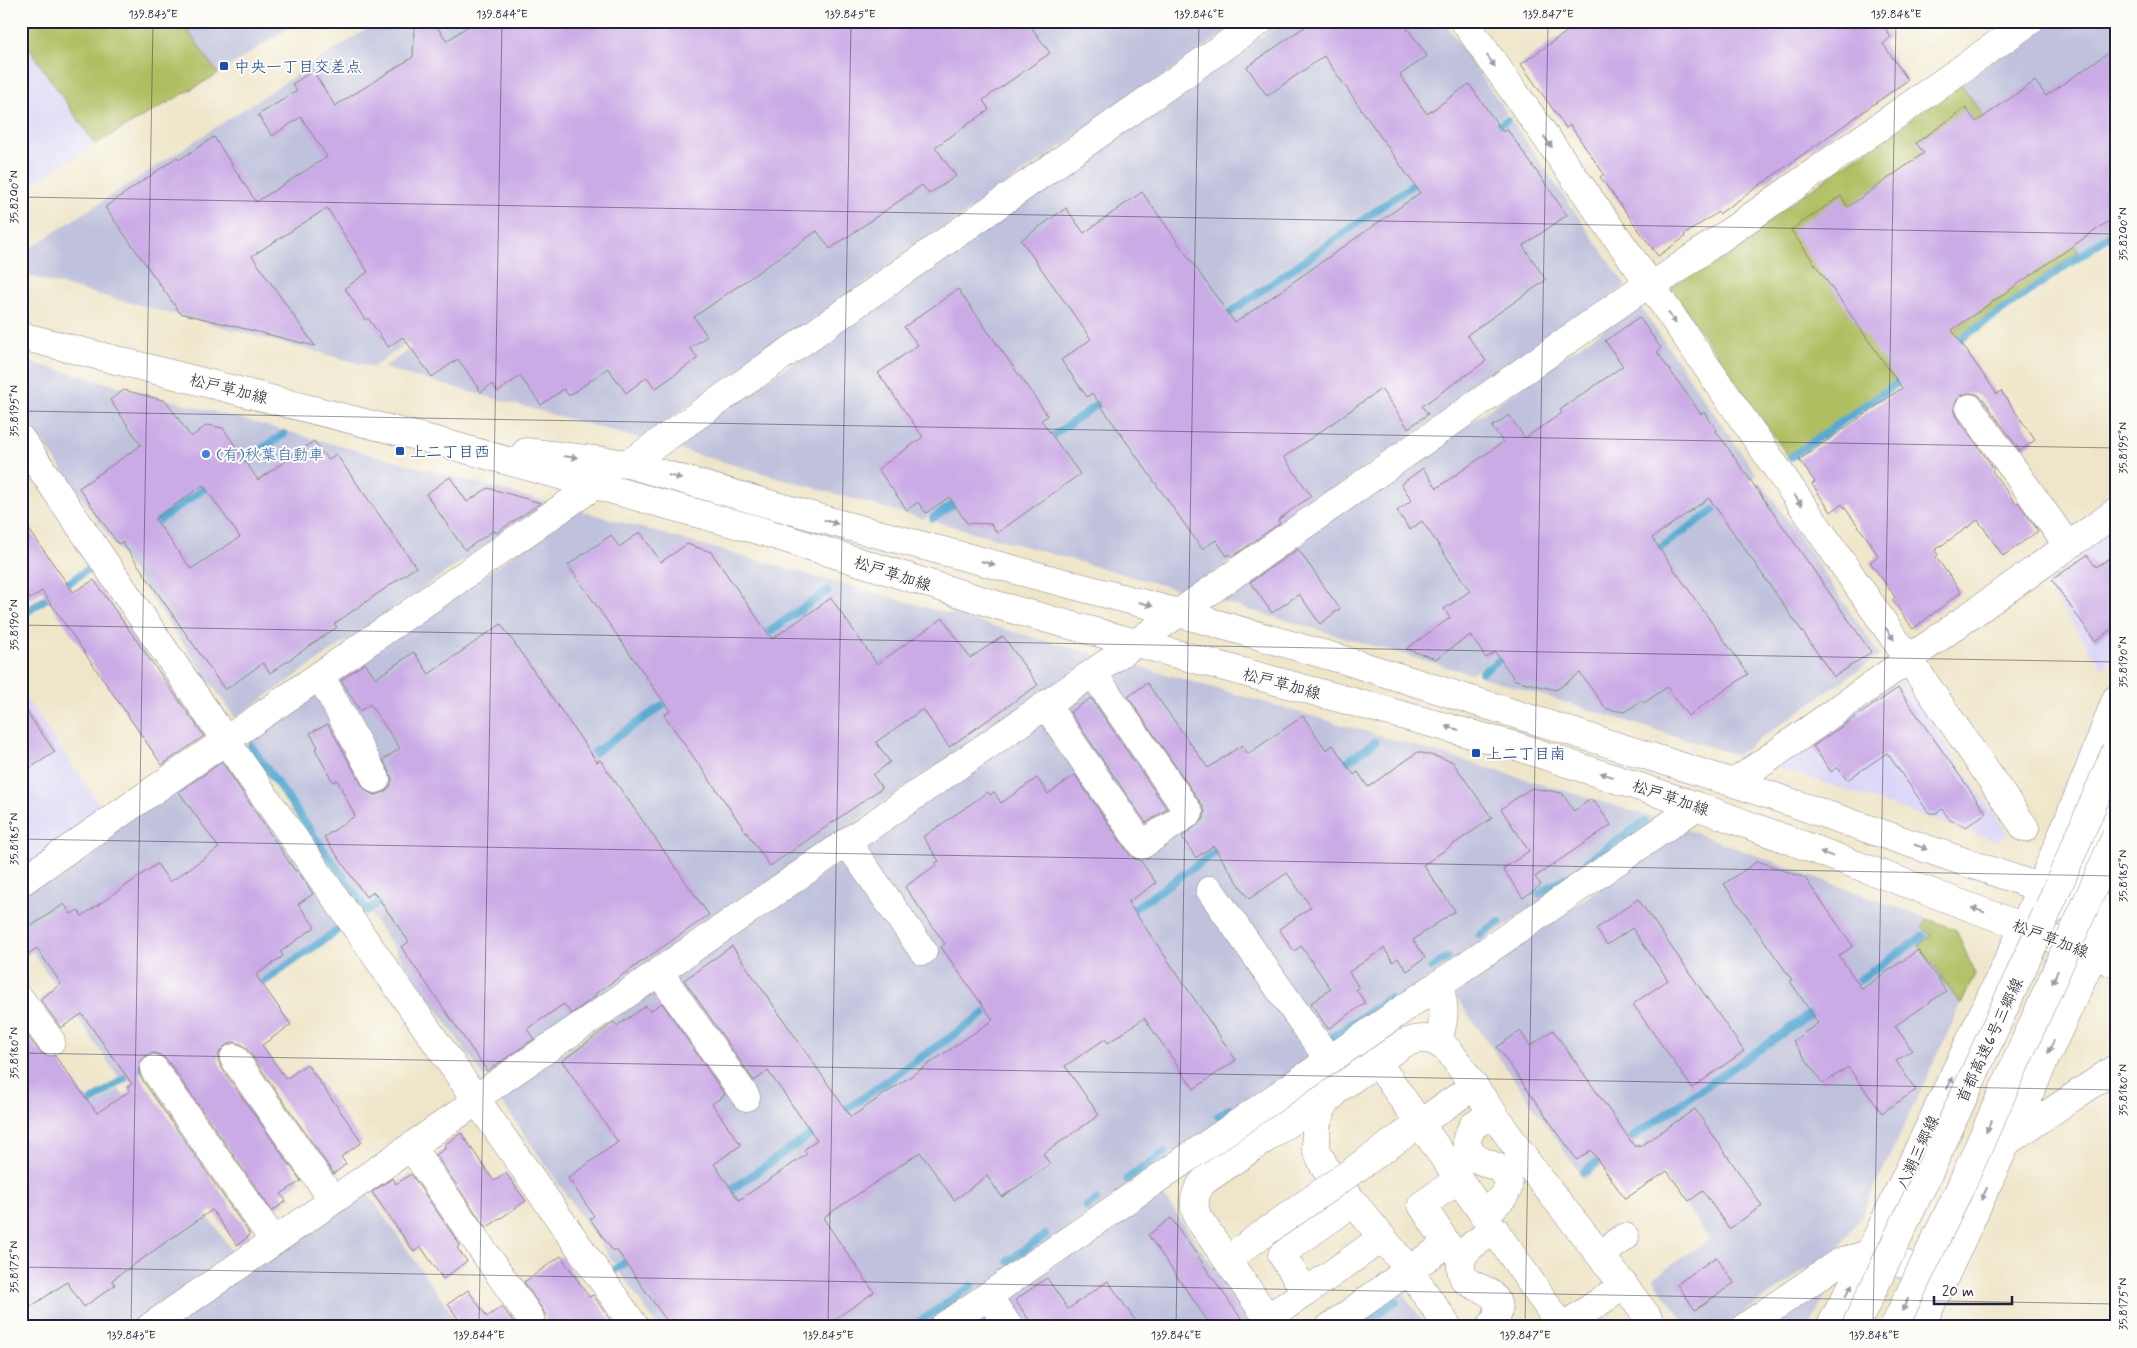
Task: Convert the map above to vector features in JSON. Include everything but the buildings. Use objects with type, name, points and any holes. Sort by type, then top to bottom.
[{"type":"main road","points":[[628,464],[1260,21]]},
{"type":"main road","points":[[1464,21],[1650,285],[2025,828]]},
{"type":"main road","points":[[150,1327],[659,972],[2007,39],[2030,21]]},
{"type":"main road","name":"松戸草加線","points":[[21,336],[436,441],[761,531],[940,588],[1519,747],[1697,806],[2024,927],[2104,959]]},
{"type":"main road","points":[[1970,408],[2068,546]]},
{"type":"main road","points":[[21,439],[226,741],[635,1327]]},
{"type":"main road","name":"松戸草加線","points":[[436,441],[628,464],[840,524],[1179,613],[1344,660],[1734,783],[2114,913]]},
{"type":"main road","points":[[21,882],[595,485]]},
{"type":"main road","points":[[1734,783],[2116,512]]},
{"type":"main road","points":[[1046,705],[1142,845],[1189,814],[1093,673]]},
{"type":"main road","points":[[320,675],[376,779]]},
{"type":"main road","name":"八潮三郷線","points":[[1830,1327],[1869,1254],[2024,927],[2053,892],[2089,770],[2116,699]]},
{"type":"main road","name":"首都高速6号三郷線","points":[[1855,1327],[1925,1181],[2033,945],[2116,750]]},
{"type":"main road","points":[[2053,892],[2087,863],[2116,794]]},
{"type":"main road","points":[[943,1327],[1697,806]]},
{"type":"main road","name":"首都高速6号三郷線","points":[[1894,1327],[1966,1175],[2116,836]]},
{"type":"main road","points":[[847,842],[923,951]]},
{"type":"main road","points":[[1210,890],[1329,1060]]},
{"type":"main road","points":[[1869,1254],[1892,1223],[1925,1190],[1954,1149],[2036,966],[2066,929],[2114,913]]},
{"type":"main road","points":[[1920,1327],[1946,1276],[2008,1142],[2104,959],[2114,913]]},
{"type":"main road","points":[[659,972],[746,1097]]},
{"type":"main road","points":[[1437,1042],[1444,1019],[1444,1006],[1439,984]]},
{"type":"main road","points":[[21,1000],[50,1041]]},
{"type":"main road","points":[[1382,1238],[1306,1292],[1271,1322],[1235,1254],[1198,1218],[1194,1208],[1194,1198],[1204,1181],[1340,1087],[1403,1044],[1415,1038],[1428,1038],[1450,1052],[1529,1165],[1647,1316],[1651,1327]]},
{"type":"main road","points":[[234,1058],[333,1200]]},
{"type":"main road","points":[[1377,1062],[1412,1129],[1459,1179],[1562,1327],[1624,1285]]},
{"type":"main road","points":[[2008,1142],[2116,1068]]},
{"type":"main road","points":[[154,1069],[274,1241]]},
{"type":"main road","points":[[1235,1254],[1474,1086]]},
{"type":"main road","points":[[1340,1087],[1324,1104],[1316,1125],[1316,1148],[1326,1168],[1409,1270],[1448,1327]]},
{"type":"main road","points":[[1490,1327],[1496,1320],[1498,1313],[1498,1306],[1494,1295],[1468,1282],[1462,1274],[1460,1263],[1466,1251],[1489,1222],[1506,1195],[1508,1182],[1505,1173],[1501,1168],[1483,1163],[1471,1154],[1467,1138],[1473,1126],[1493,1113]]},
{"type":"main road","points":[[411,1146],[530,1318]]},
{"type":"main road","points":[[1330,1327],[1446,1244],[1422,1205],[1459,1179]]},
{"type":"main road","points":[[1306,1292],[1282,1256],[1286,1250],[1353,1203]]},
{"type":"main road","points":[[1600,1255],[1625,1238]]},
{"type":"main road","points":[[1746,1327],[1838,1263],[1869,1254],[1946,1276]]},
{"type":"main road","points":[[988,1296],[1009,1327]]},
{"type":"shaded area","points":[[181,21],[299,21],[218,74]]},
{"type":"shaded area","points":[[379,21],[592,21],[684,150],[373,367],[21,274],[21,254]]},
{"type":"shaded area","points":[[867,21],[1242,21],[641,439],[383,368],[871,28]]},
{"type":"shaded area","points":[[1283,21],[1443,21],[1507,113],[924,519],[671,447]]},
{"type":"shaded area","points":[[2045,21],[2116,21],[2116,226],[2079,252],[1961,84]]},
{"type":"shaded area","points":[[21,37],[95,144],[21,191]]},
{"type":"shaded area","points":[[1512,121],[1626,286],[1186,592],[935,521]]},
{"type":"shaded area","points":[[1639,305],[1757,475],[1471,674],[1215,600]]},
{"type":"shaded area","points":[[21,360],[547,502],[235,718],[21,410]]},
{"type":"shaded area","points":[[1761,482],[1880,655],[1737,755],[1482,677]]},
{"type":"shaded area","points":[[578,510],[1097,655],[485,1078],[248,739]]},
{"type":"shaded area","points":[[2116,526],[2116,641],[2104,670],[2041,579]]},
{"type":"shaded area","points":[[1127,663],[1385,737],[1659,819],[926,1327],[658,1327],[499,1098]]},
{"type":"shaded area","points":[[1900,679],[2008,835],[1996,841],[1777,767]]},
{"type":"shaded area","points":[[21,691],[107,815],[21,874]]},
{"type":"shaded area","points":[[221,751],[341,924],[119,1078],[21,935],[21,890]]},
{"type":"shaded area","points":[[1685,829],[1928,919],[1923,927],[1931,936],[1919,945],[1961,1005],[1862,1215],[1840,1246],[1723,1327],[1687,1327],[1653,1278],[1709,1239],[1640,1140],[1584,1179],[1452,991]]},
{"type":"shaded area","points":[[119,1089],[235,1255],[130,1327],[36,1327],[21,1306],[21,1156]]},
{"type":"shaded area","points":[[366,1190],[461,1327],[169,1327]]},
{"type":"shaded area","points":[[1161,1192],[1255,1327],[966,1327]]},
{"type":"shaded area","points":[[1823,1285],[1827,1292],[1809,1327],[1763,1327]]},
{"type":"shaded area","points":[[1403,1293],[1427,1327],[1354,1327]]},
{"type":"green space","points":[[21,21],[181,21],[218,74],[95,144],[21,37]]},
{"type":"green space","points":[[1961,84],[2079,252],[1788,456],[1670,288]]},
{"type":"green space","points":[[1928,919],[1956,930],[1975,974],[1961,1005],[1919,945],[1931,936],[1923,927]]},
{"type":"waterway","points":[[1491,130],[1507,120]]},
{"type":"waterway","points":[[1220,319],[1422,178]]},
{"type":"waterway","points":[[1952,345],[2116,231]]},
{"type":"waterway","points":[[1791,457],[1906,377]]},
{"type":"waterway","points":[[1046,440],[1106,398]]},
{"type":"waterway","points":[[237,466],[284,434]]},
{"type":"waterway","points":[[149,527],[213,482]]},
{"type":"waterway","points":[[933,518],[962,498]]},
{"type":"waterway","points":[[1651,554],[1724,503]]},
{"type":"waterway","points":[[21,616],[90,568]]},
{"type":"waterway","points":[[760,638],[827,591]]},
{"type":"waterway","points":[[1482,672],[1509,653]]},
{"type":"waterway","points":[[585,759],[672,699]]},
{"type":"waterway","points":[[1339,767],[1375,742]]},
{"type":"waterway","points":[[251,746],[367,911],[389,895]]},
{"type":"waterway","points":[[1587,861],[1644,822]]},
{"type":"waterway","points":[[1125,915],[1224,846]]},
{"type":"waterway","points":[[1539,894],[1566,877]]},
{"type":"waterway","points":[[1480,935],[1499,922]]},
{"type":"waterway","points":[[255,988],[338,930]]},
{"type":"waterway","points":[[1849,987],[1923,936]]},
{"type":"waterway","points":[[1432,968],[1447,958]]},
{"type":"waterway","points":[[1332,1037],[1389,998]]},
{"type":"waterway","points":[[838,1115],[995,1006]]},
{"type":"waterway","points":[[1621,1145],[1819,1008]]},
{"type":"waterway","points":[[82,1108],[165,1050]]},
{"type":"waterway","points":[[1218,1116],[1230,1108]]},
{"type":"waterway","points":[[725,1194],[820,1128]]},
{"type":"waterway","points":[[1127,1179],[1165,1152]]},
{"type":"waterway","points":[[1583,1172],[1606,1156]]},
{"type":"waterway","points":[[1086,1207],[1096,1200]]},
{"type":"waterway","points":[[1008,1261],[1045,1235]]},
{"type":"waterway","points":[[616,1269],[633,1257]]},
{"type":"waterway","points":[[912,1327],[971,1286]]},
{"type":"waterway","points":[[1359,1327],[1396,1301]]},
{"type":"place","name":"中央一丁目交差点","points":[[224,66]]},
{"type":"place","name":"上二丁目西","points":[[400,451]]},
{"type":"place","name":"(有)秋葉自動車","points":[[206,454]]},
{"type":"place","name":"上二丁目南","points":[[1476,753]]}]
